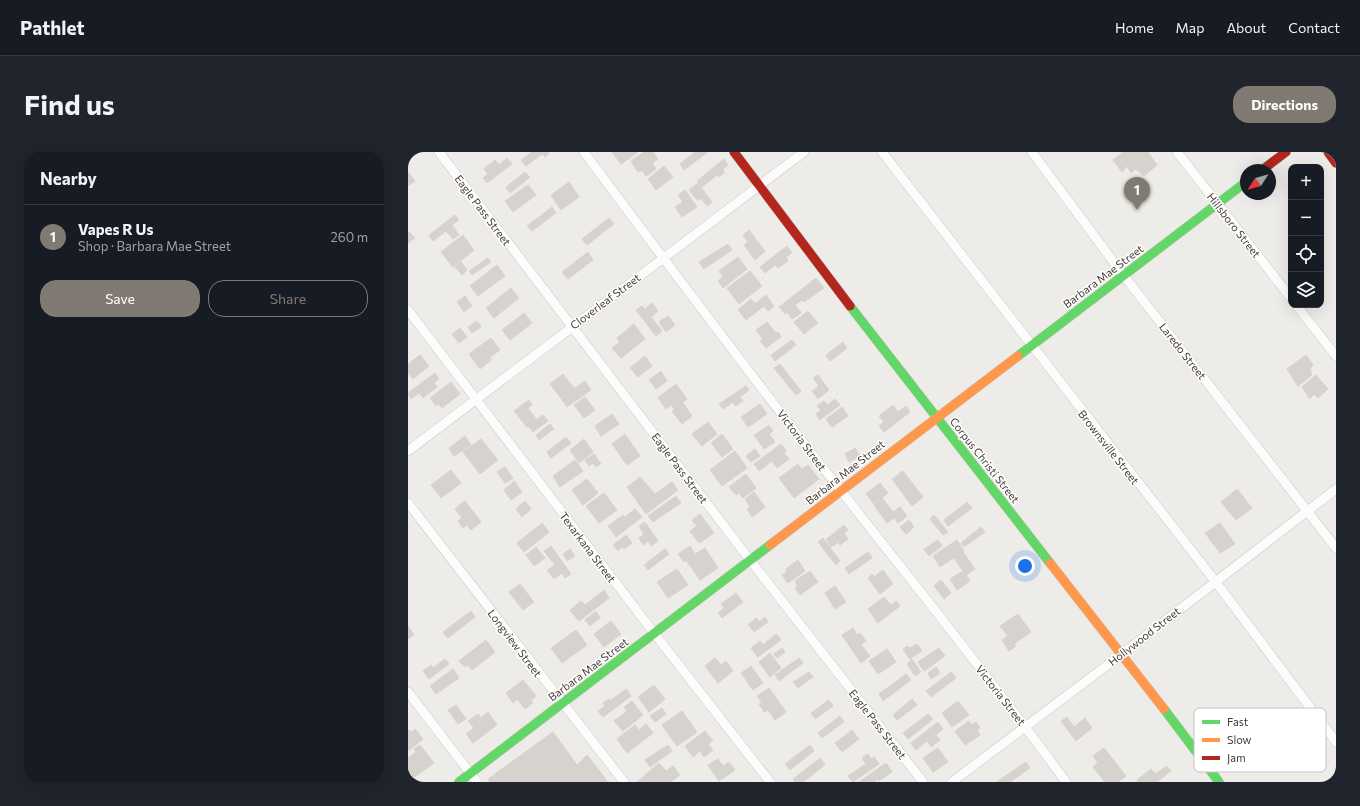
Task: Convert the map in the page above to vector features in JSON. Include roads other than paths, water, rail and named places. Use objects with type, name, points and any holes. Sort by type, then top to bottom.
[{"type":"street","name":"Eagle Pass Street","points":[[439,152],[750,560],[923,782]]},
{"type":"street","name":"Victoria Street","points":[[584,152],[662,258],[841,491],[1025,726],[1066,782]]},
{"type":"street","name":"Corpus Christi Street","points":[[734,152],[936,417],[1122,654],[1194,749]]},
{"type":"street","name":"Cloverleaf Street","points":[[408,452],[662,258],[804,152]]},
{"type":"street","name":"Brownsville Street","points":[[882,152],[1031,347],[1215,582],[1310,708]]},
{"type":"street","name":"Laredo Street","points":[[1032,152],[1124,276],[1308,510],[1336,548]]},
{"type":"street","name":"Hillsboro Street","points":[[1177,152],[1288,294]]},
{"type":"street","points":[[1270,164],[1286,152]]},
{"type":"street","points":[[1328,152],[1336,163]]},
{"type":"street","name":"Barbara Mae Street","points":[[459,782],[1240,187]]},
{"type":"street","points":[[1298,308],[1336,356]]},
{"type":"street","name":"Texarkana Street","points":[[408,310],[654,633],[770,782]]},
{"type":"street","name":"Hollywood Street","points":[[952,782],[1122,654],[1336,489]]},
{"type":"street","name":"Longview Street","points":[[408,503],[562,704],[624,782]]},
{"type":"street","points":[[408,692],[477,782]]},
{"type":"street","name":"Brownsville Street","points":[[1326,729],[1336,742]]},
{"type":"street","name":"Corpus Christi Street","points":[[1211,772],[1219,782]]},
{"type":"place","name":"Vapes R Us","points":[[1137,210]]}]
